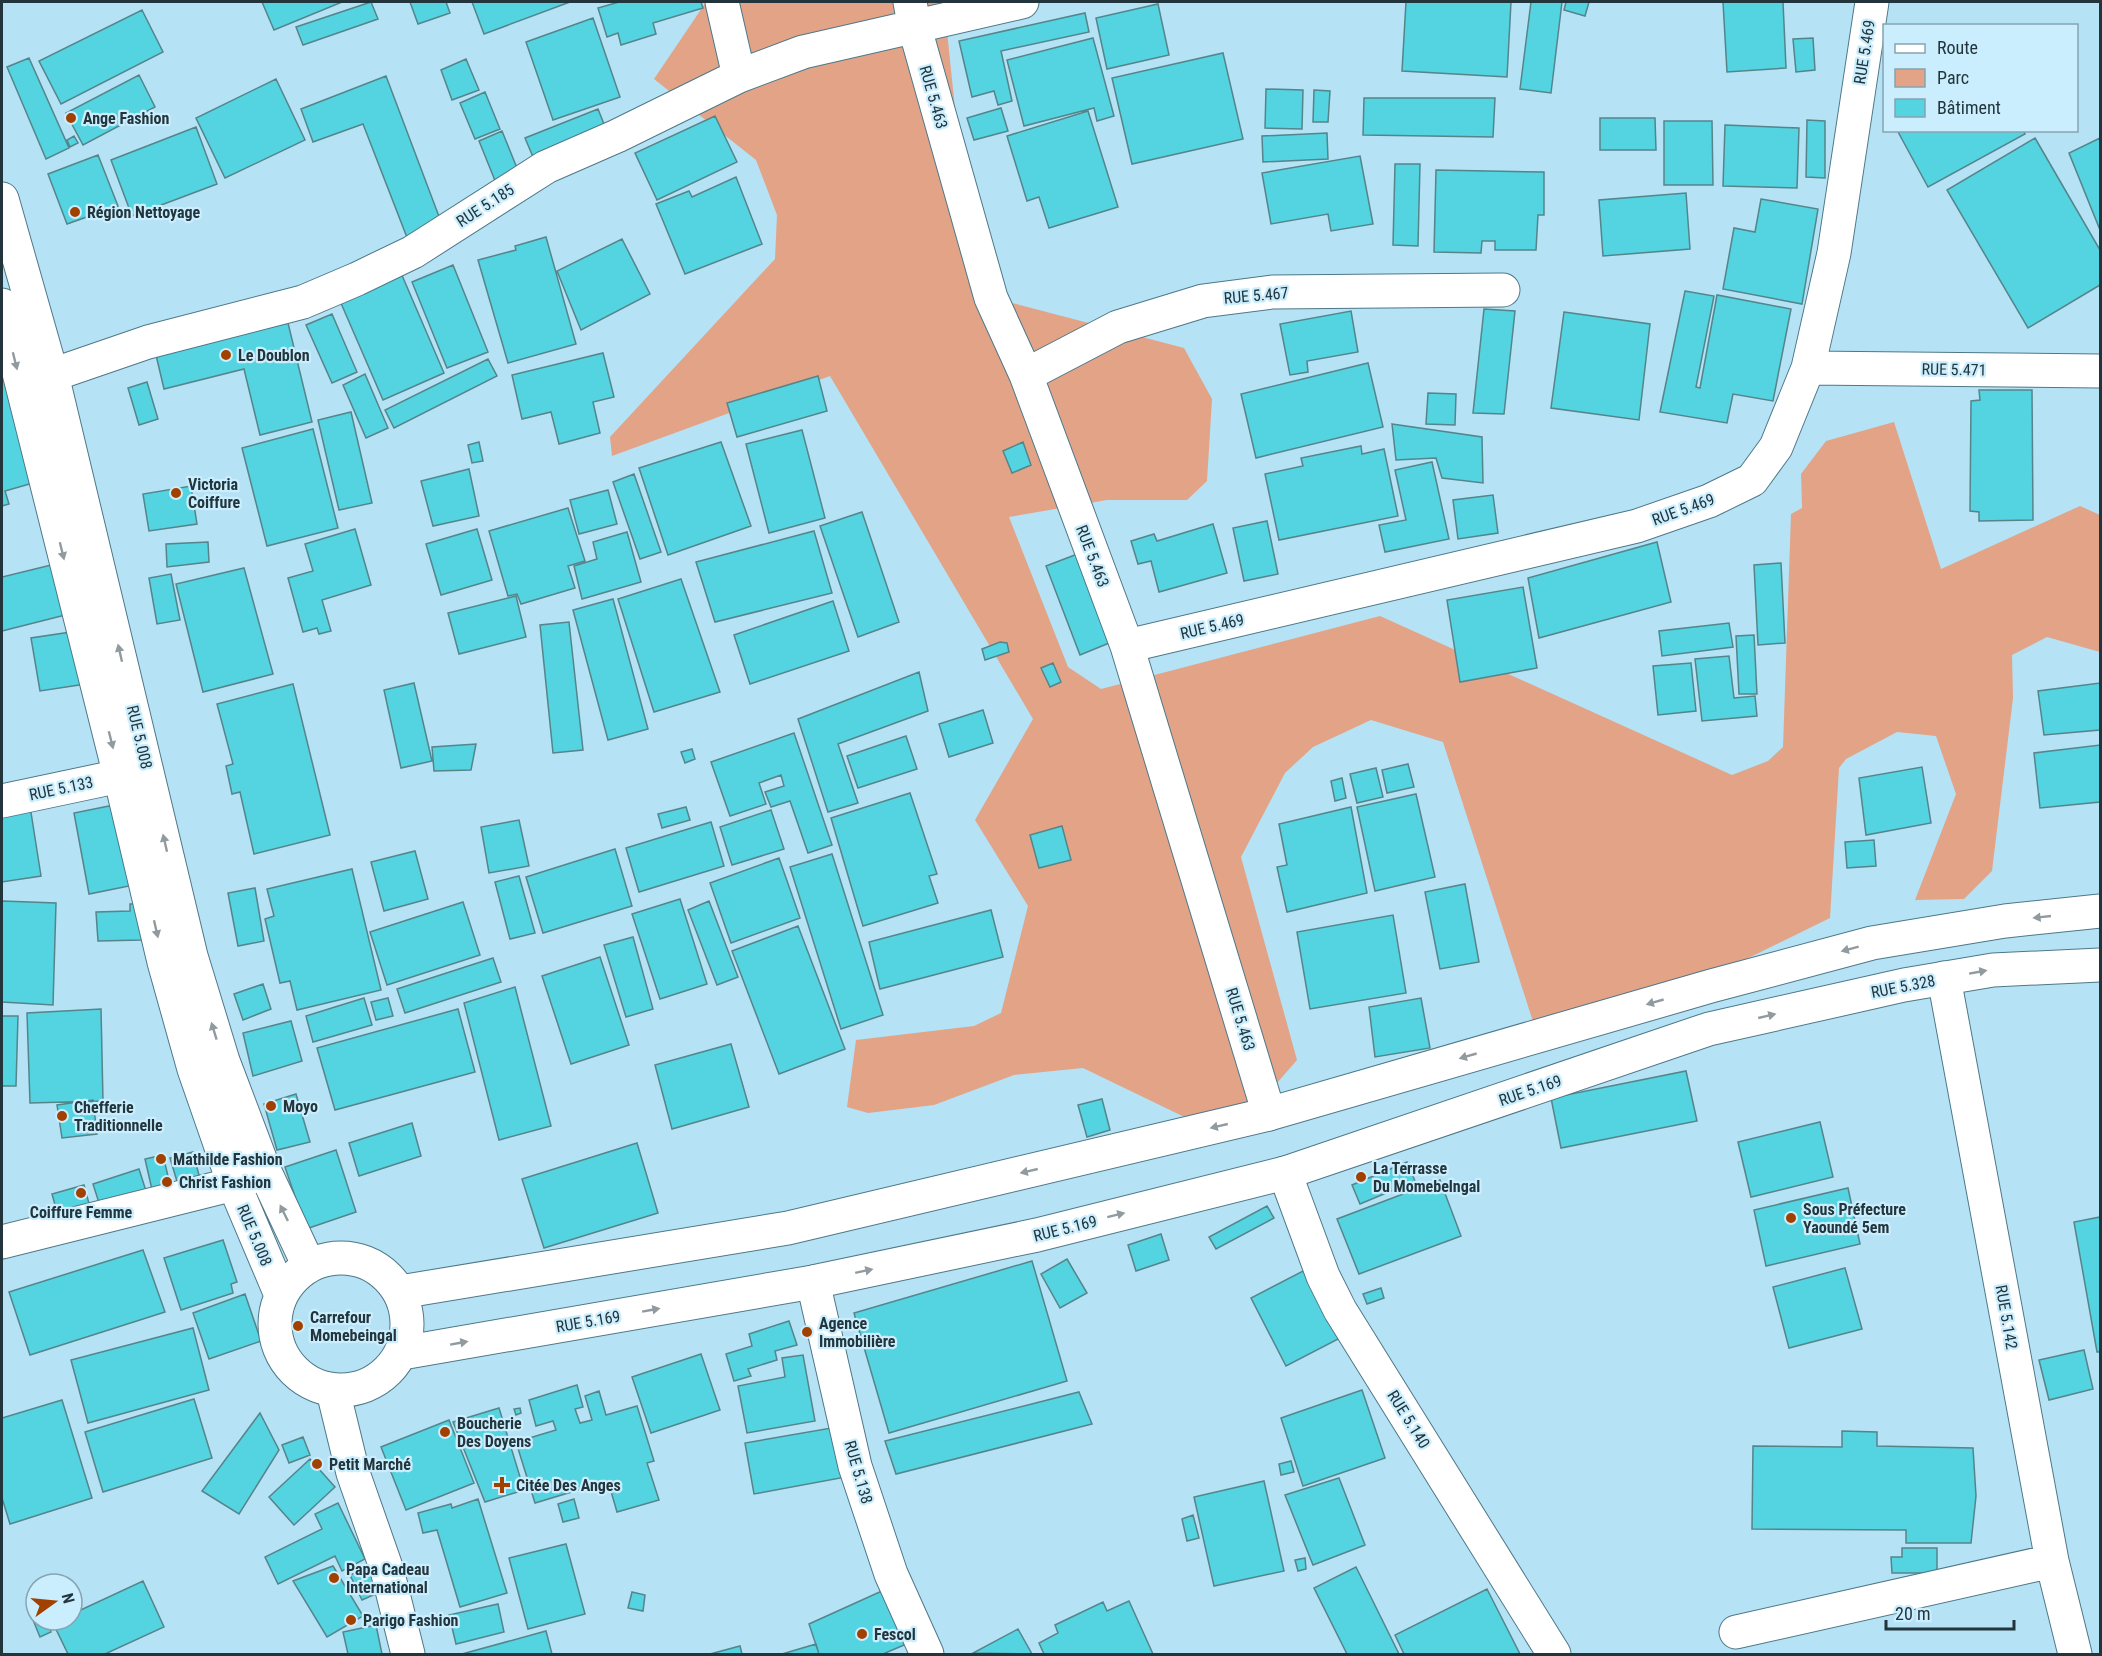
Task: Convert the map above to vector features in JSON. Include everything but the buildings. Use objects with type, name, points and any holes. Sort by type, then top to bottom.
[{"type":"street","points":[[722,2],[739,76]]},
{"type":"street","name":"RUE 5.185","points":[[52,375],[148,342],[303,302],[357,279],[413,252],[546,167],[617,136],[739,76],[912,13],[1022,2]]},
{"type":"street","name":"RUE 5.469","points":[[1127,646],[1637,526],[1709,501],[1752,480],[1776,447],[1808,368],[1834,253],[1872,2]]},
{"type":"street","name":"RUE 5.463","points":[[912,13],[991,298],[1026,375],[1127,646],[1269,1114]]},
{"type":"street","name":"RUE 5.008","points":[[2,199],[52,375],[190,956],[223,1061],[264,1172],[309,1266]]},
{"type":"street","name":"RUE 5.467","points":[[1026,375],[1118,327],[1203,301],[1272,292],[1503,290]]},
{"type":"street","name":"RUE 5.008","points":[[2,305],[120,776],[164,962],[194,1069],[234,1184],[281,1295]]},
{"type":"street","name":"RUE 5.471","points":[[1808,368],[2100,371]]},
{"type":"street","name":"RUE 5.133","points":[[2,801],[120,776]]},
{"type":"street","points":[[400,1292],[788,1228],[1269,1114],[1711,986],[1872,943],[2005,921],[2100,911]]},
{"type":"street","name":"RUE 5.328","points":[[1709,1029],[1944,978],[1993,970],[2100,965]]},
{"type":"street","name":"RUE 5.142","points":[[1944,978],[2052,1561],[2075,1654]]},
{"type":"street","name":"RUE 5.169","points":[[402,1353],[813,1282],[1037,1235],[1285,1173],[1709,1029]]},
{"type":"street","points":[[2,1242],[234,1184],[264,1172]]},
{"type":"street","name":"RUE 5.140","points":[[1285,1173],[1323,1276],[1340,1310],[1554,1654]]},
{"type":"street","points":[[329,1258],[350,1258],[370,1263],[387,1275],[400,1292],[407,1312],[408,1333],[402,1353],[390,1371],[374,1383],[354,1390],[333,1391],[313,1385],[296,1373],[283,1356],[276,1336],[275,1316],[281,1295],[293,1278],[309,1266],[329,1258]]},
{"type":"street","name":"RUE 5.138","points":[[813,1282],[855,1466],[891,1574],[927,1654]]},
{"type":"street","points":[[333,1391],[352,1473],[387,1570],[408,1654]]},
{"type":"street","points":[[1736,1632],[2052,1561]]},
{"type":"green space","points":[[706,2],[944,2],[974,293],[1184,348],[1212,399],[1207,481],[1187,500],[1107,500],[1009,517],[1068,667],[1101,689],[1380,616],[1732,775],[1768,761],[1783,747],[1791,514],[1802,508],[1801,474],[1826,441],[1894,422],[1941,569],[2080,506],[2100,515],[2100,652],[2047,637],[2012,655],[2013,698],[1992,871],[1964,899],[1915,900],[1956,794],[1936,736],[1897,732],[1846,759],[1839,768],[1830,918],[1575,1043],[1537,1034],[1443,742],[1371,720],[1313,747],[1285,773],[1241,857],[1297,1060],[1270,1091],[1201,1125],[1083,1068],[1014,1075],[934,1105],[868,1113],[847,1107],[856,1040],[974,1026],[1001,1013],[1028,906],[975,820],[1033,719],[830,376],[612,456],[610,437],[775,259],[777,215],[756,160],[654,79]]},
{"type":"place","name":"Ange Fashion","points":[[71,118]]},
{"type":"place","name":"Région Nettoyage","points":[[75,212]]},
{"type":"place","name":"Le Doublon","points":[[226,355]]},
{"type":"place","name":"Victoria Coiffure","points":[[176,493]]},
{"type":"place","name":"Moyo","points":[[271,1106]]},
{"type":"place","name":"Chefferie Traditionnelle","points":[[62,1116]]},
{"type":"place","name":"Mathilde Fashion","points":[[161,1159]]},
{"type":"place","name":"La Terrasse Du Momebelngal","points":[[1361,1177]]},
{"type":"place","name":"Christ Fashion","points":[[167,1182]]},
{"type":"place","name":"Coiffure Femme","points":[[81,1193]]},
{"type":"place","name":"Sous Préfecture Yaoundé 5em","points":[[1791,1218]]},
{"type":"place","name":"Carrefour Momebeingal","points":[[298,1326]]},
{"type":"place","name":"Agence Immobilière","points":[[807,1332]]},
{"type":"place","name":"Boucherie Des Doyens","points":[[445,1432]]},
{"type":"place","name":"Petit Marché","points":[[317,1464]]},
{"type":"place","name":"Citée Des Anges","points":[[502,1485]]},
{"type":"place","name":"Papa Cadeau International","points":[[334,1578]]},
{"type":"place","name":"Parigo Fashion","points":[[351,1620]]},
{"type":"place","name":"Fescol","points":[[862,1634]]}]
